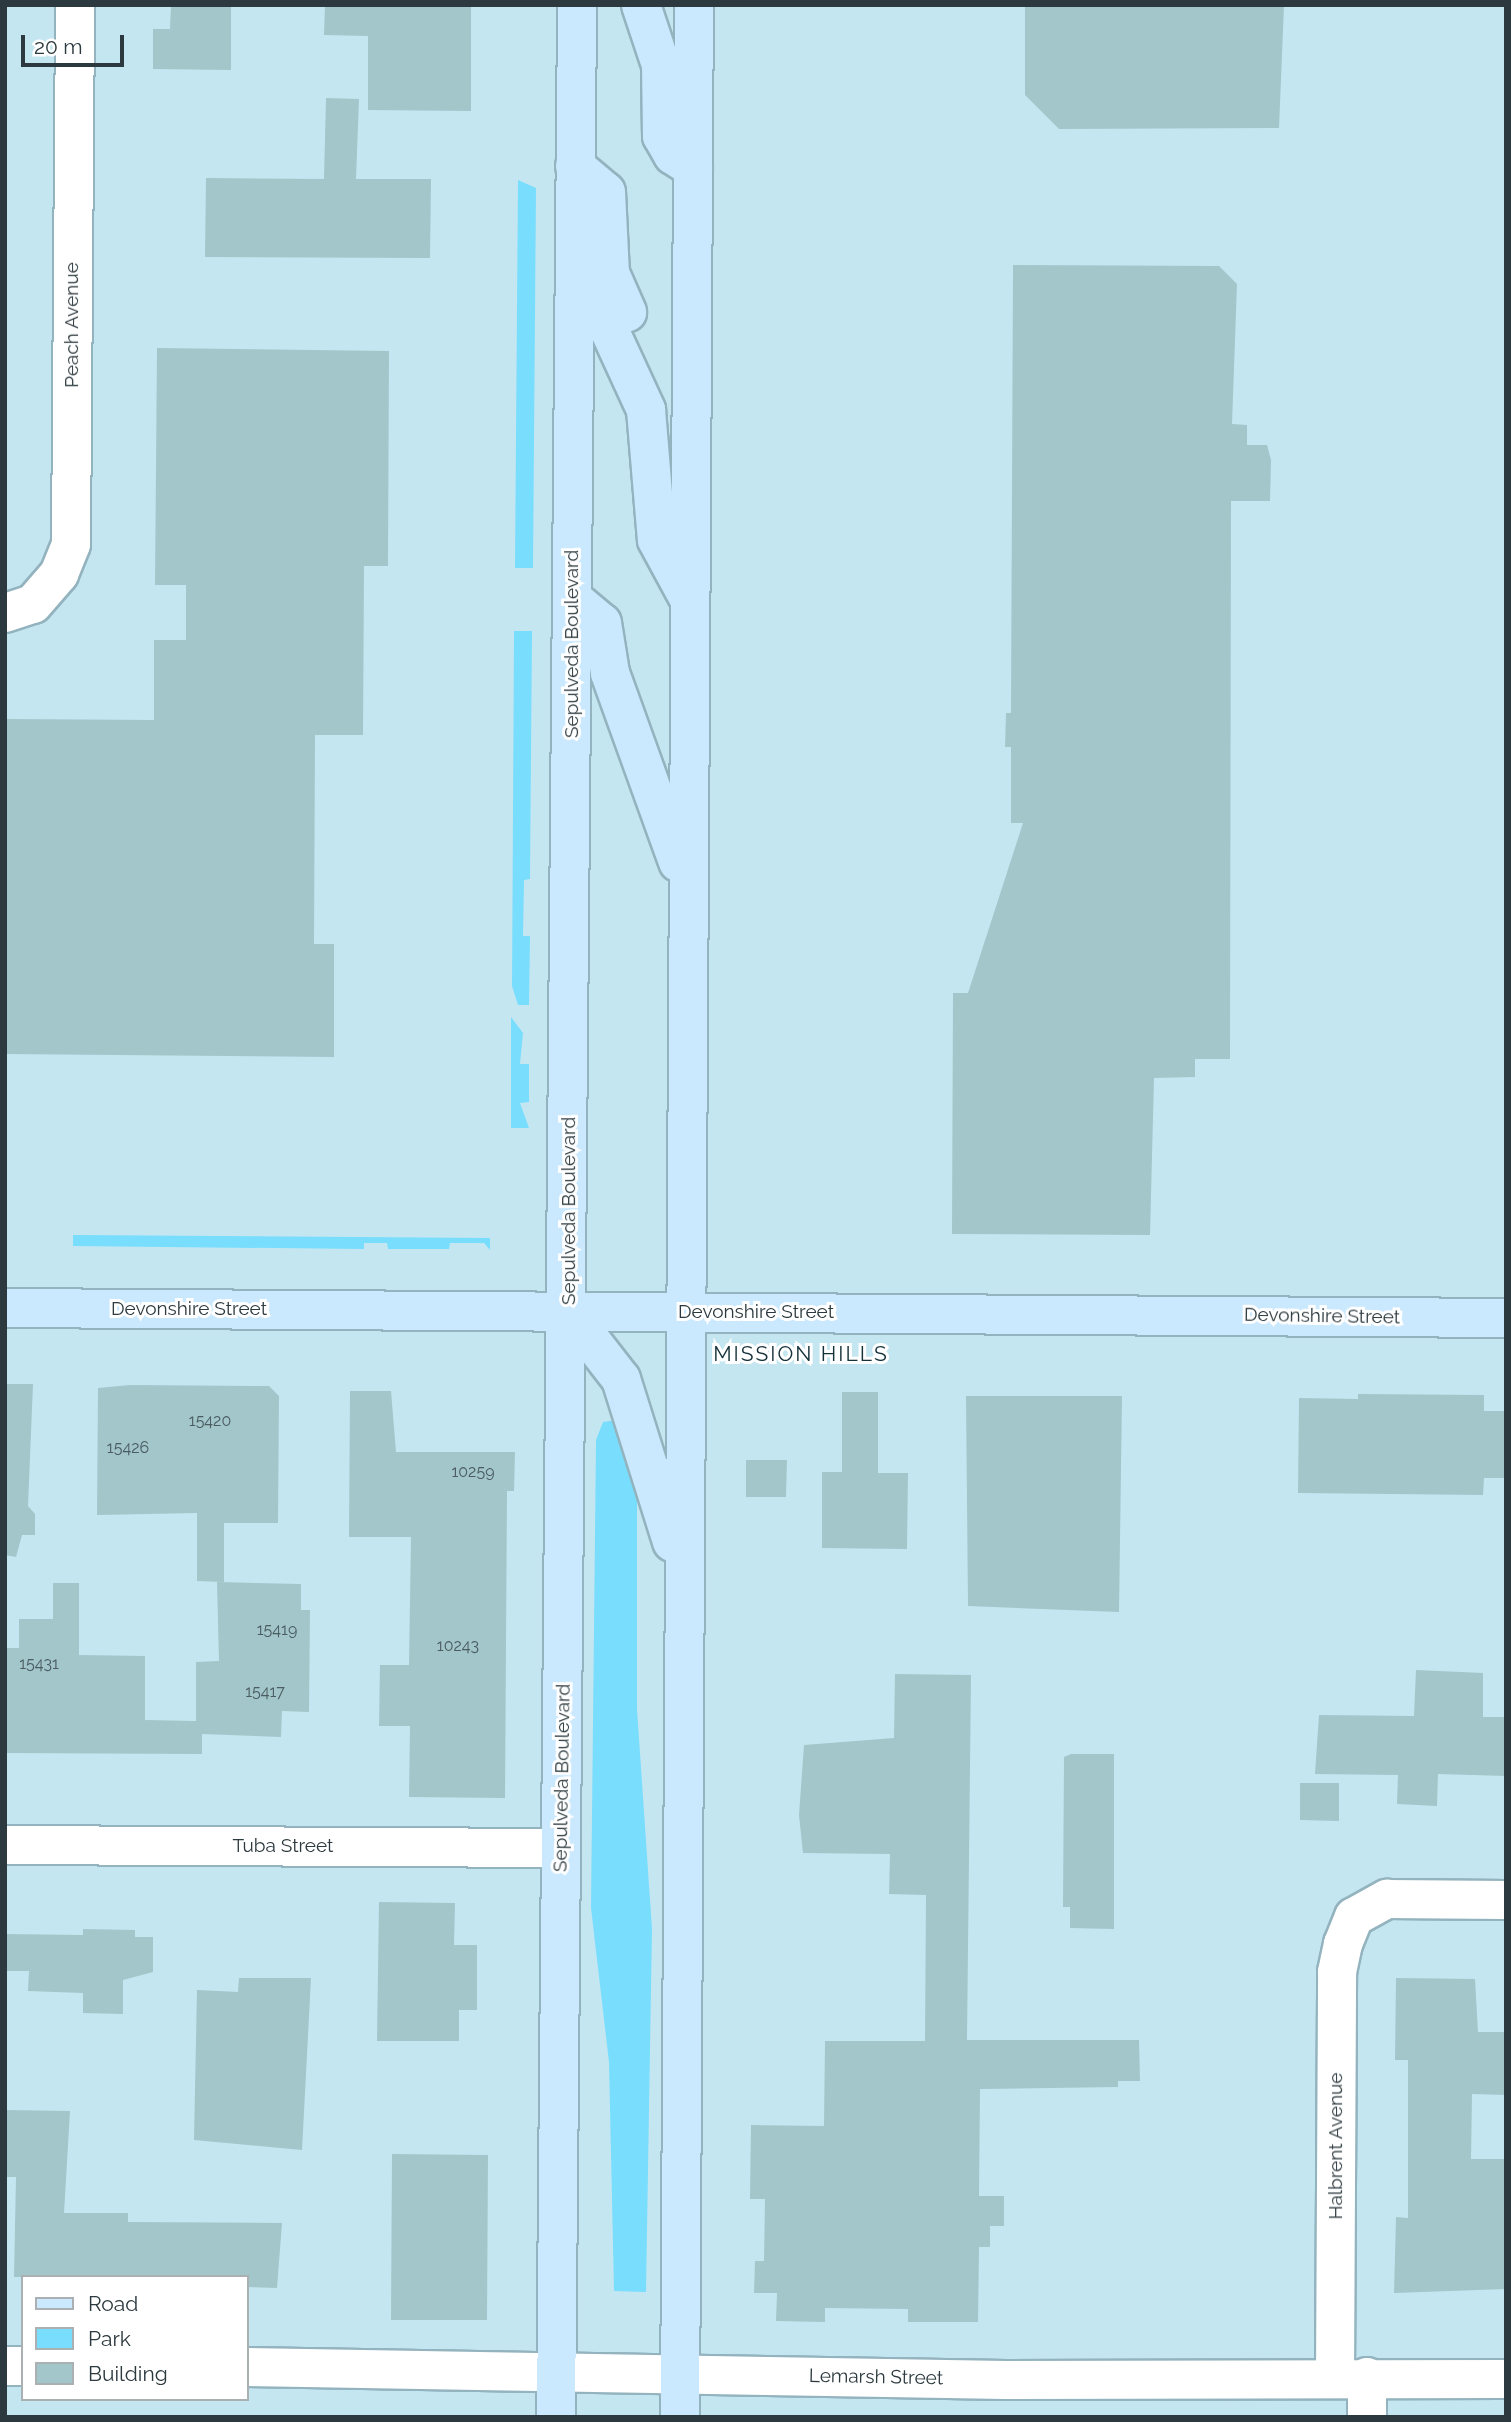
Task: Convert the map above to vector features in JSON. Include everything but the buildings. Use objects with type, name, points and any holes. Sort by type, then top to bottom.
[{"type":"main road","name":"Sepulveda Boulevard","points":[[556,2417],[568,1311],[577,5]]},
{"type":"main road","points":[[641,5],[661,65],[662,136],[673,155],[693,168]]},
{"type":"main road","points":[[680,2417],[681,1573],[686,1311],[694,5]]},
{"type":"main road","points":[[575,166],[606,192],[610,273],[690,459]]},
{"type":"main road","points":[[575,254],[646,410],[657,540],[689,598]]},
{"type":"main road","points":[[572,598],[603,623],[610,673],[687,887]]},
{"type":"main road","name":"Devonshire Street","points":[[5,1308],[1506,1318]]},
{"type":"main road","points":[[568,1311],[626,1390],[681,1573]]},
{"type":"street","name":"Peach Avenue","points":[[5,613],[33,604],[59,574],[71,544],[75,5]]},
{"type":"street","name":"Tuba Street","points":[[5,1845],[561,1848]]},
{"type":"street","name":"Halbrent Avenue","points":[[1367,2417],[1351,2377],[1337,1972],[1354,1917],[1387,1899],[1506,1900]]},
{"type":"street","name":"Lemarsh Street","points":[[248,2367],[1506,2379]]},
{"type":"green space","points":[[518,180],[536,188],[533,568],[515,568]]},
{"type":"green space","points":[[514,631],[532,631],[530,879],[524,880],[523,936],[530,936],[529,1005],[518,1005],[512,986]]},
{"type":"green space","points":[[511,1017],[523,1033],[520,1064],[529,1064],[529,1102],[520,1103],[529,1128],[511,1128]]},
{"type":"green space","points":[[73,1235],[490,1238],[490,1250],[484,1243],[450,1243],[449,1249],[388,1249],[387,1243],[364,1243],[364,1249],[73,1246]]},
{"type":"green space","points":[[624,1419],[637,1469],[637,1709],[652,1929],[646,2292],[614,2291],[609,2062],[591,1908],[596,1440],[603,1422]]},
{"type":"district","name":"MISSION HILLS","points":[[801,1354]]}]
